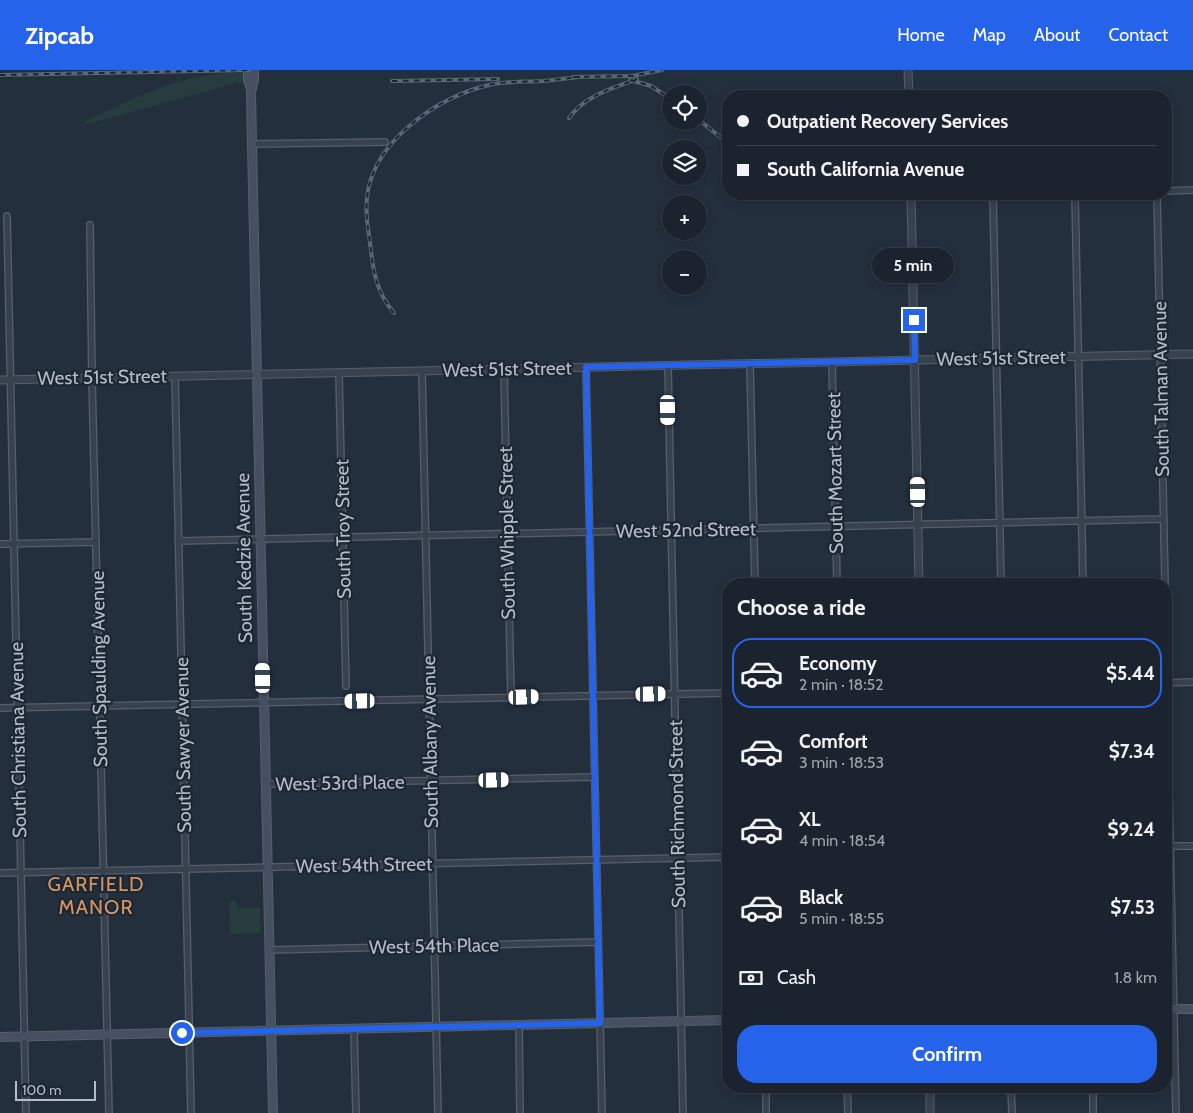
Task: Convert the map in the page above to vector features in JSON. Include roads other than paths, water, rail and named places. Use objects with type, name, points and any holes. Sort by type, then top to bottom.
[{"type":"main road","name":"South Kedzie Avenue","points":[[248,70],[251,92],[273,1113]]},
{"type":"main road","name":"South Kedzie Avenue","points":[[251,92],[254,70]]},
{"type":"main road","points":[[1172,1009],[1193,1009]]},
{"type":"main road","points":[[0,1037],[722,1020]]},
{"type":"street","points":[[908,70],[909,90]]},
{"type":"street","points":[[252,144],[385,142]]},
{"type":"street","points":[[1172,191],[1193,190]]},
{"type":"street","points":[[911,200],[919,578]]},
{"type":"street","points":[[993,200],[1001,578]]},
{"type":"street","points":[[1075,200],[1083,578]]},
{"type":"street","name":"South Talman Avenue","points":[[1157,200],[1165,578]]},
{"type":"street","name":"South Christiana Avenue","points":[[7,216],[26,1113]]},
{"type":"street","name":"South Spaulding Avenue","points":[[90,225],[109,1113]]},
{"type":"street","name":"West 51st Street","points":[[0,380],[1193,354]]},
{"type":"street","name":"South Mozart Street","points":[[832,362],[837,578]]},
{"type":"street","points":[[750,364],[755,578]]},
{"type":"street","name":"South Richmond Street","points":[[668,366],[683,1113]]},
{"type":"street","points":[[586,367],[602,1113]]},
{"type":"street","name":"South Whipple Street","points":[[504,369],[511,698]]},
{"type":"street","name":"South Albany Avenue","points":[[422,371],[438,1113]]},
{"type":"street","name":"South Troy Street","points":[[339,373],[346,686]]},
{"type":"street","name":"South Sawyer Avenue","points":[[175,376],[191,1113]]},
{"type":"street","name":"West 52nd Street","points":[[178,541],[1164,519]]},
{"type":"street","points":[[0,544],[96,542]]},
{"type":"street","points":[[1172,682],[1193,682]]},
{"type":"street","points":[[0,708],[722,693]]},
{"type":"street","name":"West 53rd Place","points":[[266,784],[595,778]]},
{"type":"street","points":[[1172,846],[1193,846]]},
{"type":"street","name":"West 54th Street","points":[[0,873],[722,856]]},
{"type":"street","name":"West 54th Place","points":[[269,950],[598,942]]},
{"type":"street","points":[[519,1025],[520,1113]]},
{"type":"street","points":[[354,1029],[356,1113]]},
{"type":"street","points":[[1172,1044],[1176,1113]]},
{"type":"street","points":[[766,1093],[766,1113]]},
{"type":"street","points":[[847,1093],[848,1113]]},
{"type":"street","points":[[930,1093],[930,1113]]},
{"type":"street","points":[[1012,1093],[1012,1113]]},
{"type":"street","points":[[1093,1093],[1093,1113]]},
{"type":"railway","points":[[0,75],[249,70]]},
{"type":"railway","points":[[573,77],[632,76],[662,70]]},
{"type":"railway","points":[[394,313],[387,304],[375,276],[367,215],[367,195],[370,182],[377,164],[388,148],[418,119],[453,98],[471,90],[502,83],[580,77]]},
{"type":"railway","points":[[392,81],[498,79]]},
{"type":"railway","points":[[569,118],[575,110],[591,98],[637,79]]},
{"type":"railway","points":[[630,80],[651,86],[662,93]]},
{"type":"railway","points":[[707,126],[722,138]]},
{"type":"district","name":"GARFIELD MANOR","points":[[96,896]]}]
